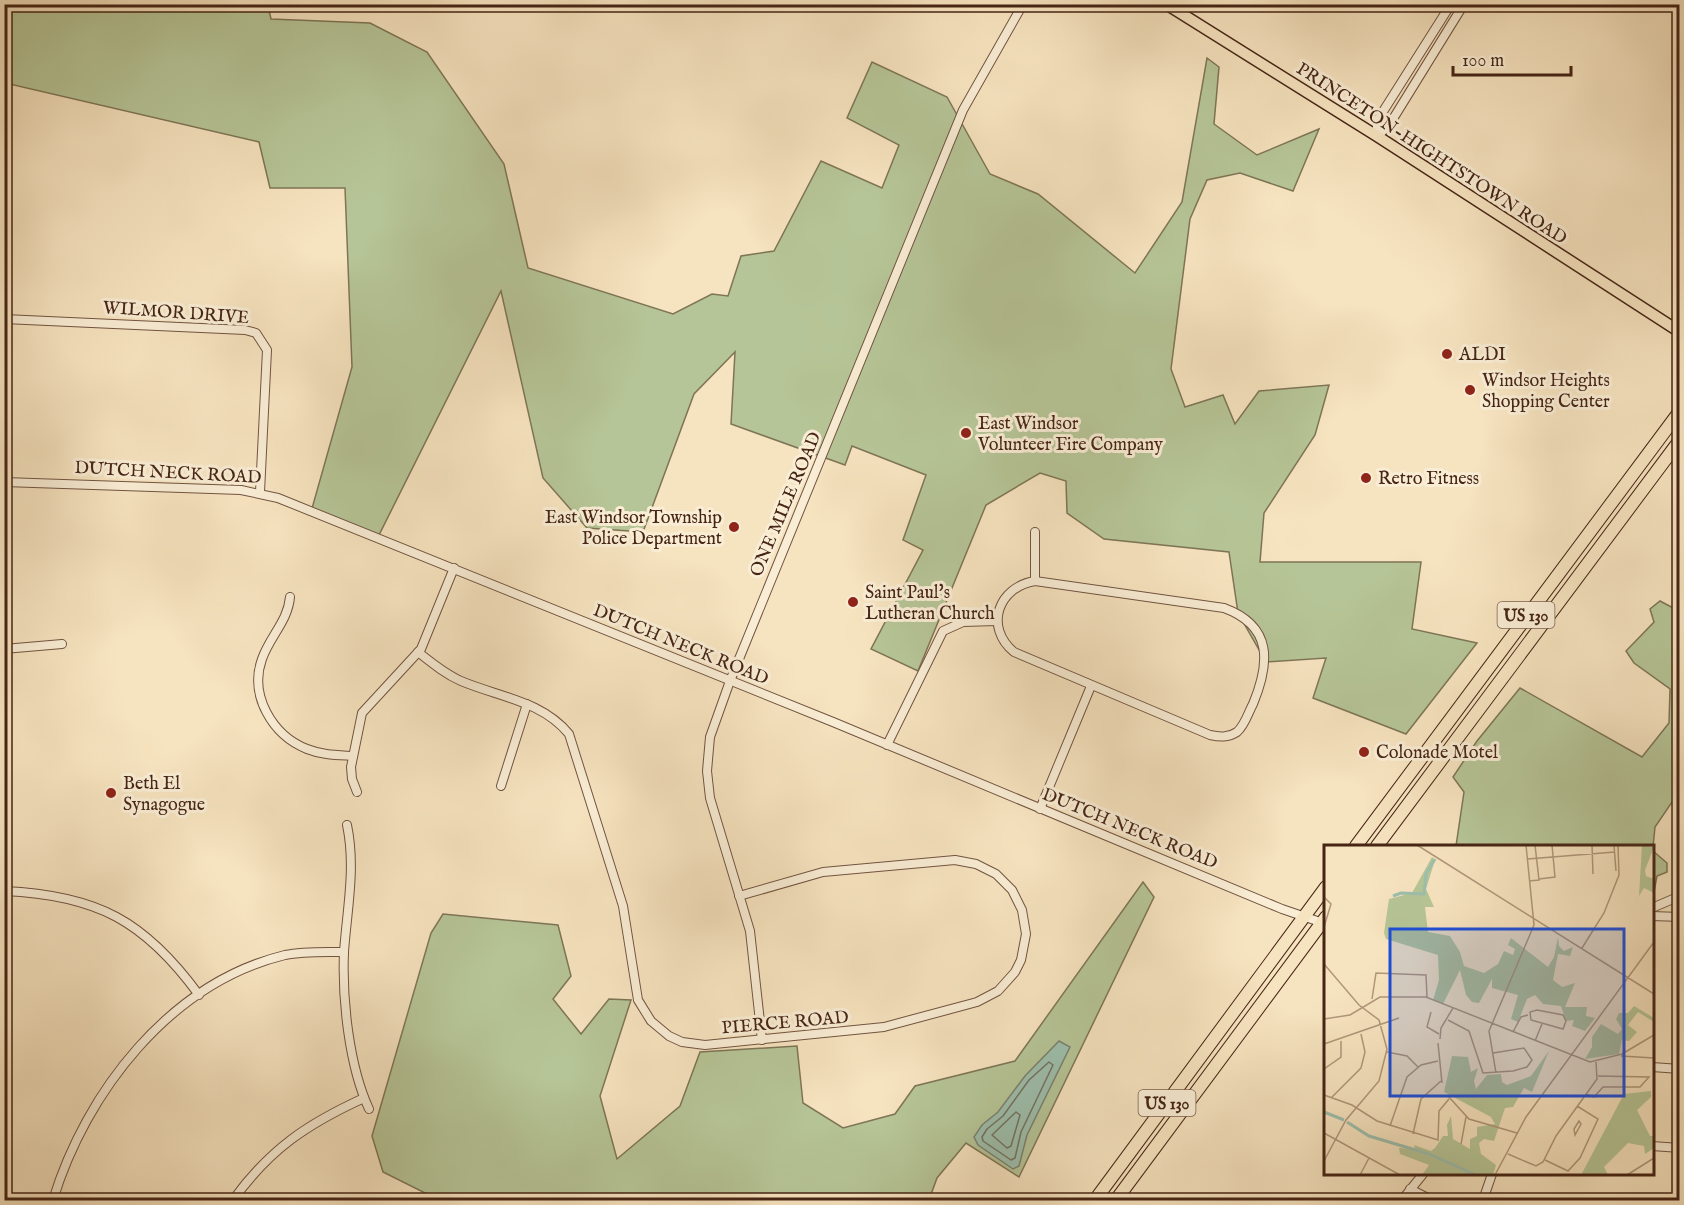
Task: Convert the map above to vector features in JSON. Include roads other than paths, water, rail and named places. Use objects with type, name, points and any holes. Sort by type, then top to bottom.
[{"type":"highway","name":"US 130","points":[[1357,845],[1582,539],[1680,411]]},
{"type":"highway","name":"US 130","points":[[1378,845],[1680,440]]},
{"type":"highway","points":[[1582,539],[1586,551],[1586,564]]},
{"type":"highway","points":[[1524,618],[1523,630],[1528,642]]},
{"type":"highway","name":"US 130","points":[[1095,1200],[1324,890]]},
{"type":"highway","name":"US 130","points":[[1116,1200],[1324,921]]},
{"type":"main road","name":"PRINCETON-HIGHTSTOWN ROAD","points":[[1166,4],[1377,136],[1680,333]]},
{"type":"street","name":"ONE MILE ROAD","points":[[762,1040],[754,950],[710,798],[706,771],[710,737],[730,681],[963,110],[1023,4]]},
{"type":"street","points":[[1377,136],[1377,121],[1451,4]]},
{"type":"street","points":[[1377,136],[1388,127],[1464,4]]},
{"type":"street","name":"WILMOR DRIVE","points":[[4,319],[245,330],[256,333],[267,350],[260,492]]},
{"type":"street","name":"DUTCH NECK ROAD","points":[[4,482],[260,492],[454,568],[1304,917],[1324,921]]},
{"type":"street","points":[[1035,532],[1035,581]]},
{"type":"street","points":[[357,792],[352,779],[352,756],[362,713],[426,641],[454,568]]},
{"type":"street","points":[[1035,581],[1224,608],[1244,618],[1259,635],[1266,655],[1263,681],[1244,724],[1226,736],[1210,735],[1014,652],[1000,637],[998,612],[1005,596],[1020,585],[1035,581]]},
{"type":"street","points":[[290,597],[286,617],[270,642],[259,668],[258,682],[263,706],[279,731],[299,745],[323,754],[352,756]]},
{"type":"street","points":[[887,745],[938,638],[943,632],[963,622],[997,621]]},
{"type":"street","points":[[4,649],[62,644]]},
{"type":"street","name":"PIERCE ROAD","points":[[418,652],[432,664],[461,681],[527,704],[557,720],[574,744],[623,906],[635,989],[647,1016],[669,1036],[692,1044],[762,1040],[872,1029],[988,997],[1007,982],[1021,960],[1025,947],[1025,922],[1018,900],[1004,881],[987,868],[955,860],[823,872],[740,896]]},
{"type":"street","points":[[1040,809],[1091,686]]},
{"type":"street","points":[[501,786],[527,704]]},
{"type":"street","points":[[347,825],[352,861],[344,952],[348,1026],[364,1098],[369,1109]]},
{"type":"street","points":[[4,891],[68,898],[117,916],[164,951],[200,995]]},
{"type":"street","points":[[1654,908],[1680,896]]},
{"type":"street","points":[[1654,916],[1680,917]]},
{"type":"street","points":[[53,1200],[75,1143],[106,1089],[158,1028],[200,995],[269,960],[303,953],[344,952]]},
{"type":"street","points":[[1654,1067],[1680,1069]]},
{"type":"street","points":[[233,1200],[267,1159],[293,1137],[328,1114],[364,1098]]},
{"type":"street","points":[[1654,1146],[1680,1148]]},
{"type":"street","points":[[1402,1200],[1421,1175]]},
{"type":"street","points":[[1483,1200],[1491,1175]]},
{"type":"street","points":[[1410,1189],[1432,1200]]},
{"type":"water","points":[[1059,1041],[1070,1047],[1027,1135],[1019,1166],[1013,1169],[978,1145],[974,1137],[982,1125],[998,1112],[1025,1076]]},
{"type":"place","name":"ALDI","points":[[1447,354]]},
{"type":"place","name":"Windsor Heights Shopping Center","points":[[1470,390]]},
{"type":"place","name":"East Windsor Volunteer Fire Company","points":[[966,433]]},
{"type":"place","name":"Retro Fitness","points":[[1366,478]]},
{"type":"place","name":"East Windsor Township Police Department","points":[[734,527]]},
{"type":"place","name":"Saint Paul's Lutheran Church","points":[[853,602]]},
{"type":"place","name":"Colonade Motel","points":[[1364,752]]},
{"type":"place","name":"Beth El Synagogue","points":[[111,793]]}]
